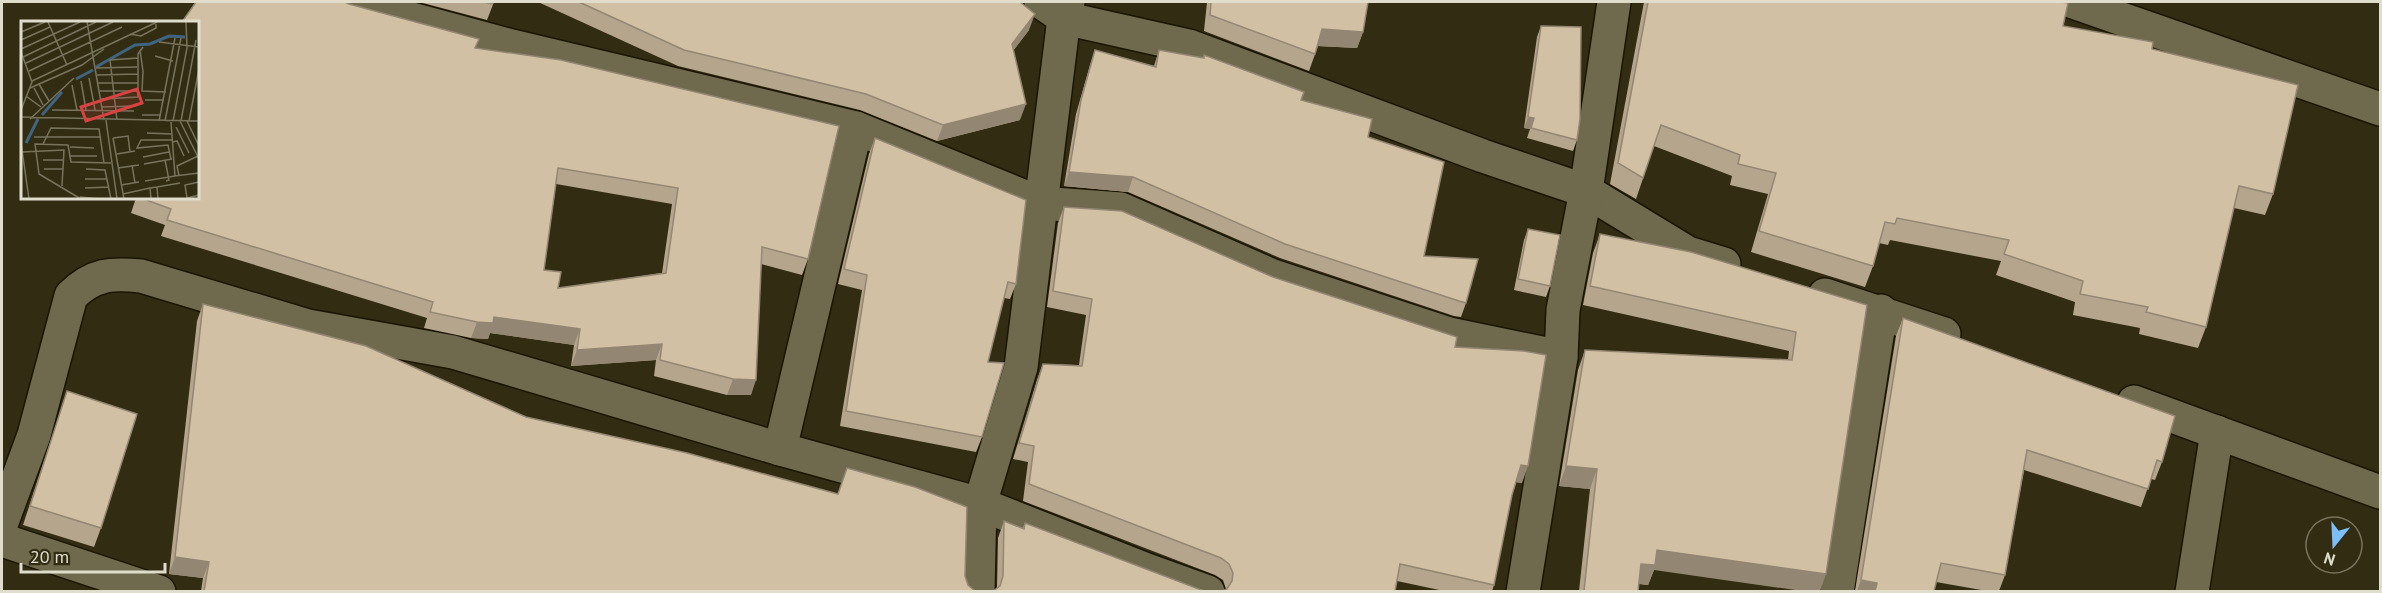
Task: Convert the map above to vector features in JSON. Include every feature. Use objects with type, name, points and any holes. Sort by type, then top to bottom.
[{"type":"street","points":[[349,2],[508,45],[856,128],[1040,203],[1121,209],[1273,276],[1449,334],[1561,357]]},
{"type":"street","points":[[1523,591],[1561,357],[1563,310],[1586,191],[1614,2]]},
{"type":"street","points":[[2073,2],[2380,109]]},
{"type":"street","points":[[978,591],[980,504],[1021,367],[1040,203],[1057,7],[1190,46],[1472,152],[1586,191],[1688,254],[1757,274]]},
{"type":"street","points":[[780,449],[856,128]]},
{"type":"street","points":[[2,522],[34,435],[71,296],[80,288],[112,273],[141,276],[308,326],[453,352],[780,449],[980,504],[1147,570],[1209,591]]},
{"type":"street","points":[[1791,285],[1881,311],[1968,342]]},
{"type":"street","points":[[1837,591],[1881,311]]},
{"type":"street","points":[[2110,393],[2380,492]]},
{"type":"street","points":[[2192,591],[2217,432]]},
{"type":"street","points":[[2,540],[159,591]]},
{"type":"building","points":[[196,2],[345,2],[479,39],[475,48],[561,60],[839,126],[808,259],[762,247],[756,380],[733,379],[660,360],[662,344],[577,350],[580,329],[494,317],[493,323],[477,322],[430,312],[433,302],[167,220],[171,209],[146,200],[200,200],[200,21],[183,21]],"holes":[[[558,168],[678,188],[666,273],[558,288],[561,272],[544,270]]]},
{"type":"building","points":[[579,2],[1020,2],[1035,14],[1012,44],[1026,104],[943,125],[866,94],[684,50]]},
{"type":"building","points":[[1211,2],[1368,2],[1363,32],[1322,29],[1315,54],[1210,15]]},
{"type":"building","points":[[1648,2],[2061,2],[2068,3],[2063,26],[2153,42],[2152,49],[2298,85],[2273,194],[2239,186],[2206,327],[2146,312],[2148,307],[2080,294],[2083,281],[2004,254],[2009,240],[1897,218],[1895,224],[1885,222],[1873,266],[1759,231],[1776,173],[1738,164],[1740,155],[1661,125],[1643,178],[1618,163]]},
{"type":"building","points":[[1541,26],[1581,27],[1580,119],[1577,140],[1531,128],[1534,118],[1528,117]]},
{"type":"building","points":[[1095,50],[1156,67],[1159,50],[1204,58],[1204,55],[1304,92],[1301,100],[1372,119],[1368,137],[1444,162],[1424,256],[1478,259],[1466,303],[1285,244],[1133,177],[1069,172],[1081,100]]},
{"type":"building","points":[[875,138],[1026,200],[1016,284],[1008,282],[988,362],[1004,363],[982,437],[846,411],[867,275],[844,269]]},
{"type":"building","points":[[1064,207],[1122,211],[1273,277],[1457,337],[1455,347],[1524,351],[1546,355],[1528,466],[1521,465],[1512,495],[1494,585],[1400,564],[1395,591],[1222,591],[1227,589],[1232,581],[1233,573],[1229,564],[1221,558],[1029,484],[1034,446],[1019,443],[1043,364],[1082,366],[1092,299],[1053,291]]},
{"type":"building","points":[[1528,229],[1560,235],[1550,286],[1518,279]]},
{"type":"building","points":[[1600,234],[1691,252],[1867,305],[1826,574],[1657,550],[1655,565],[1641,564],[1638,591],[1584,591],[1597,469],[1566,466],[1585,350],[1792,360],[1796,332],[1590,286]]},
{"type":"building","points":[[203,304],[366,346],[526,417],[687,453],[838,494],[847,468],[915,487],[967,507],[965,576],[968,585],[975,591],[204,591],[209,562],[175,557]]},
{"type":"building","points":[[1903,318],[2175,416],[2162,462],[2157,460],[2148,489],[2027,450],[2005,575],[1941,563],[1934,591],[1875,591],[1877,583],[1861,580]]},
{"type":"building","points":[[67,391],[137,414],[101,528],[30,506]]},
{"type":"building","points":[[1004,521],[1024,529],[1025,523],[1204,591],[993,591],[1000,586],[1003,576]]}]
